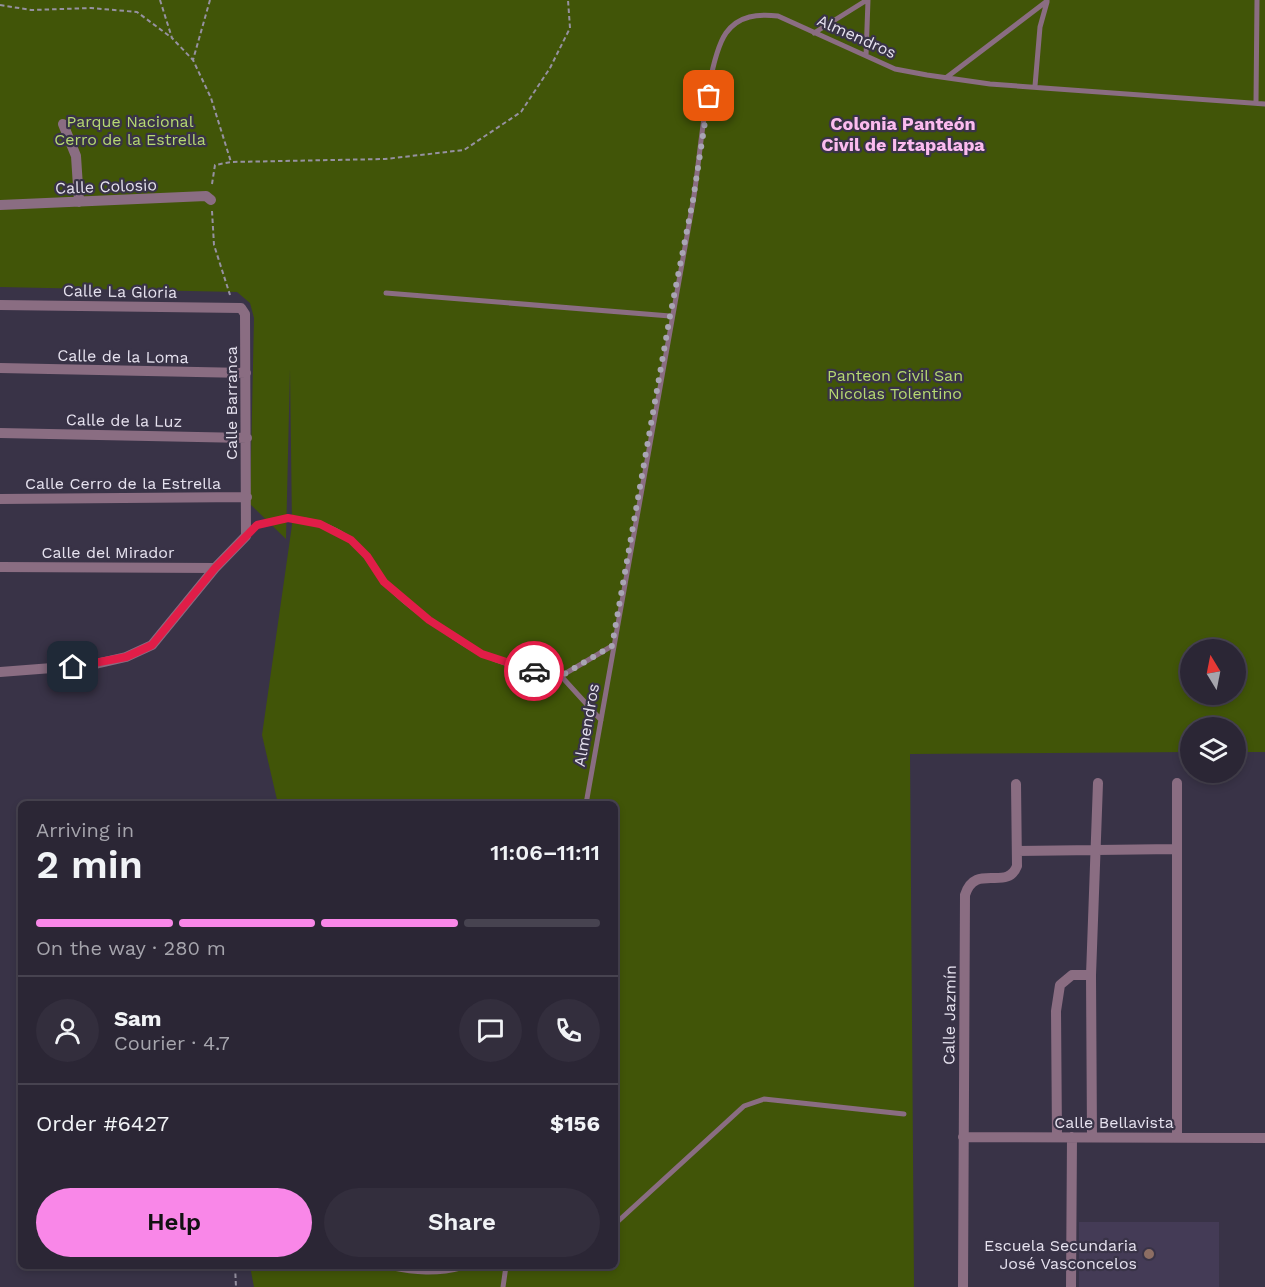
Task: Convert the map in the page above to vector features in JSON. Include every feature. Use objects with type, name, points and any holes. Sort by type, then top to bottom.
[{"type":"street","points":[[63,124],[76,156],[79,202]]},
{"type":"street","name":"Calle Colosio","points":[[0,205],[206,196],[211,200]]},
{"type":"street","name":"Calle La Gloria","points":[[0,305],[239,308]]},
{"type":"street","name":"Calle Barranca","points":[[239,308],[245,314],[246,536]]},
{"type":"street","name":"Calle de la Loma","points":[[0,368],[246,373]]},
{"type":"street","name":"Calle de la Luz","points":[[0,433],[247,438]]},
{"type":"street","name":"Calle Cerro de la Estrella","points":[[0,499],[247,497]]},
{"type":"street","points":[[0,672],[91,665],[126,657],[152,645],[215,568],[246,536]]},
{"type":"street","name":"Calle del Mirador","points":[[0,567],[215,568]]},
{"type":"street","name":"Calle Jazmín","points":[[963,1287],[965,894],[968,884],[977,878],[1009,877],[1014,874],[1017,851],[1016,783]]},
{"type":"street","points":[[1092,1137],[1091,975],[1098,783]]},
{"type":"street","points":[[1177,783],[1177,1137]]},
{"type":"street","points":[[1017,851],[1176,849]]},
{"type":"street","points":[[1057,1137],[1056,1011],[1060,985],[1072,975],[1091,975]]},
{"type":"street","name":"Calle Bellavista","points":[[963,1137],[1265,1137]]},
{"type":"street","points":[[1071,1287],[1072,1137]]},
{"type":"lane","points":[[814,33],[868,0]]},
{"type":"lane","points":[[866,56],[868,0]]},
{"type":"lane","points":[[1256,103],[1257,0]]},
{"type":"lane","points":[[947,77],[1047,1]]},
{"type":"lane","points":[[1035,86],[1040,27],[1047,1]]},
{"type":"lane","name":"Almendros","points":[[587,801],[670,316],[693,200],[712,75],[717,52],[726,33],[740,20],[759,14],[778,16],[895,69],[990,84],[1265,104]]},
{"type":"lane","points":[[387,293],[670,316]]},
{"type":"lane","points":[[246,536],[257,525],[288,518],[320,524],[351,540],[367,556],[384,582],[429,620],[482,654],[520,668],[561,676],[601,720]]},
{"type":"lane","points":[[561,676],[612,646]]},
{"type":"lane","points":[[618,1221],[744,1106],[764,1099],[904,1114]]},
{"type":"lane","points":[[397,1269],[414,1273],[457,1269]]},
{"type":"lane","points":[[503,1287],[506,1269]]},
{"type":"path","points":[[160,0],[172,38]]},
{"type":"path","points":[[193,60],[210,0]]},
{"type":"path","points":[[239,308],[232,300],[214,245],[211,200],[215,165],[231,162],[385,159],[464,150],[521,112],[549,68],[570,28],[568,0]]},
{"type":"path","points":[[0,5],[31,10],[91,8],[137,12],[172,38],[193,60],[211,98],[231,162]]},
{"type":"path","points":[[235,1269],[236,1287]]},
{"type":"shaded area","name":"Escuela Secundaria José Vasconcelos","points":[[1079,1222],[1219,1222],[1219,1287],[1079,1287]]},
{"type":"green space","name":"Panteon Civil San Nicolas Tolentino","points":[[0,0],[1265,0],[1265,752],[1246,752],[1246,717],[1180,717],[1180,752],[910,754],[914,1287],[254,1287],[251,1269],[618,1269],[618,801],[277,801],[262,735],[292,525],[290,369],[286,539],[250,504],[254,318],[250,303],[237,292],[0,287]]},
{"type":"way so far","points":[[534,671],[561,676],[612,646],[670,316],[693,200],[709,96]]},
{"type":"place","name":"Escuela Secundaria José Vasconcelos","points":[[1149,1254]]},
{"type":"district","name":"Colonia Panteón Civil de Iztapalapa","points":[[903,134]]},
{"type":"route","points":[[73,667],[126,657],[152,645],[215,568],[257,525],[288,518],[320,524],[351,540],[367,556],[384,582],[429,620],[482,654],[534,671]]},
{"type":"park label","name":"Parque Nacional Cerro de la Estrella","points":[[130,130]]}]
